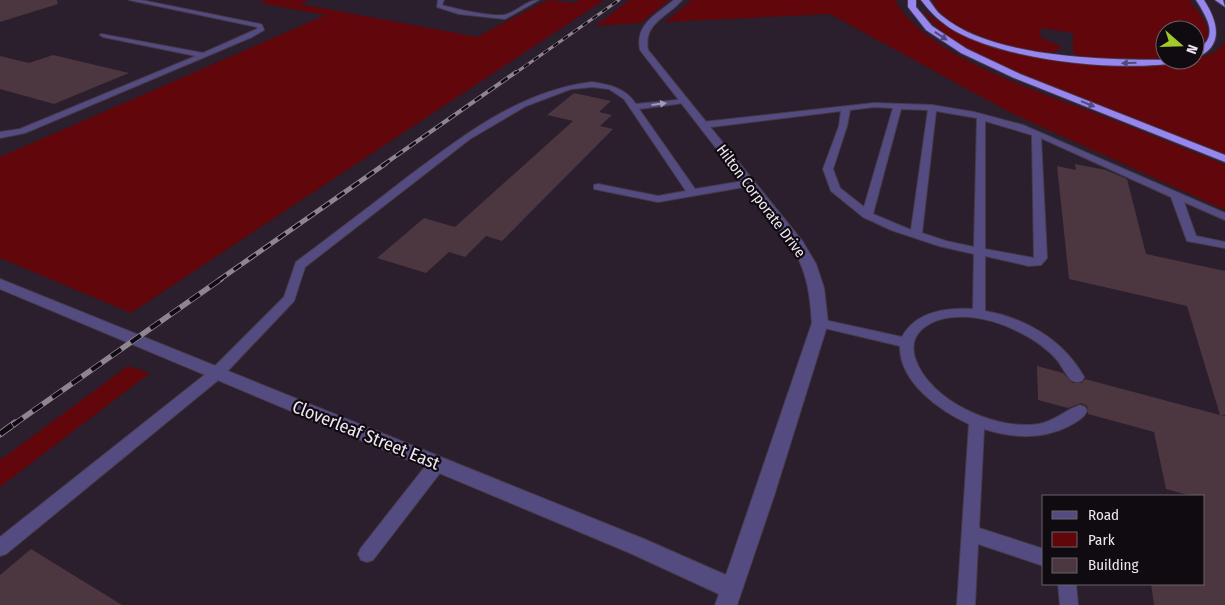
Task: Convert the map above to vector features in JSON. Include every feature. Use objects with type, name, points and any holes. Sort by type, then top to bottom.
[{"type":"highway","points":[[912,0],[912,8],[929,28],[964,51],[1017,76],[1225,159]]},
{"type":"highway","points":[[925,0],[929,9],[946,24],[984,40],[1014,49],[1048,56],[1118,63],[1155,61]]},
{"type":"highway","points":[[1200,0],[1216,30],[1216,39],[1212,47],[1205,50]]},
{"type":"highway","points":[[1218,0],[1225,5]]},
{"type":"street","name":"Hilton Corporate Drive","points":[[678,0],[646,29],[642,39],[644,50],[798,245],[809,264],[817,288],[820,323],[764,496],[728,597]]},
{"type":"street","name":"Cloverleaf Street East","points":[[0,284],[637,546],[728,597]]},
{"type":"lane","points":[[0,135],[22,131],[261,30],[260,26],[132,0]]},
{"type":"lane","points":[[441,0],[439,6],[459,12],[505,17],[536,0]]},
{"type":"lane","points":[[103,35],[204,55]]},
{"type":"lane","points":[[0,548],[217,373],[290,298],[300,265],[490,121],[508,111],[571,85],[606,84],[620,90],[634,107],[692,193]]},
{"type":"lane","points":[[634,107],[684,101]]},
{"type":"lane","points":[[703,125],[874,105],[932,108],[981,116],[1036,133],[1225,216]]},
{"type":"lane","points":[[867,214],[898,106]]},
{"type":"lane","points":[[846,108],[843,126],[828,169],[835,189],[867,214],[916,236],[943,244],[1029,262],[1038,262],[1041,258],[1036,133]]},
{"type":"lane","points":[[916,236],[932,108]]},
{"type":"lane","points":[[979,314],[981,116]]},
{"type":"lane","points":[[598,187],[658,199],[750,183]]},
{"type":"lane","points":[[1176,195],[1191,239],[1225,245]]},
{"type":"lane","points":[[1076,377],[1063,356],[1046,341],[1025,329],[979,314],[958,313],[939,315],[923,321],[913,331],[907,343],[908,359],[912,368],[916,376],[931,393],[952,408],[977,421],[1004,428],[1030,431],[1053,427],[1080,411]]},
{"type":"lane","points":[[820,323],[907,343]]},
{"type":"lane","points":[[966,605],[977,421]]},
{"type":"lane","points":[[367,554],[436,464]]},
{"type":"lane","points":[[970,533],[1042,557]]},
{"type":"lane","points":[[1067,585],[1069,605]]},
{"type":"green space","points":[[267,0],[309,0],[300,4],[477,37],[548,0],[573,3],[580,0],[604,0],[131,313],[0,258],[0,157],[326,15],[259,3]]},
{"type":"green space","points":[[630,0],[669,0],[641,23],[595,26]]},
{"type":"green space","points":[[692,0],[895,0],[911,21],[933,40],[960,57],[1023,86],[1225,165],[1225,210],[1011,113],[830,14],[665,22]]},
{"type":"green space","points":[[933,0],[1189,0],[1204,20],[1155,20],[1155,58],[1121,60],[1079,57],[1073,53],[1073,33],[1041,28],[1040,37],[1060,46],[1059,50],[1054,52],[1041,51],[1005,44],[967,30],[951,21],[939,11]]},
{"type":"green space","points":[[922,11],[950,29],[984,43],[1109,65],[1155,65],[1155,70],[1205,70],[1205,56],[1214,53],[1225,40],[1225,154],[1006,69],[981,57],[938,28]]},
{"type":"green space","points":[[1205,23],[1208,32],[1205,41]]},
{"type":"green space","points":[[128,366],[150,373],[0,487],[0,460]]},
{"type":"building","points":[[0,0],[57,0],[58,4],[0,22]]},
{"type":"building","points":[[53,55],[129,73],[54,104],[0,89],[0,56],[29,63]]},
{"type":"building","points":[[574,93],[611,101],[599,112],[612,115],[600,126],[613,129],[502,241],[486,236],[465,257],[449,252],[426,273],[377,258],[424,218],[455,227],[573,121],[547,115]]},
{"type":"building","points":[[1075,164],[1106,170],[1127,179],[1146,254],[1225,271],[1225,415],[1221,415],[1225,416],[1225,605],[1154,605],[1151,585],[1205,585],[1205,495],[1188,495],[1166,489],[1154,432],[1088,414],[1087,406],[1081,403],[1068,408],[1038,400],[1037,366],[1063,373],[1073,383],[1082,383],[1085,379],[1220,415],[1187,306],[1069,279],[1057,166],[1076,170]]},
{"type":"building","points":[[31,549],[122,605],[0,605],[0,575]]},
{"type":"railway","points":[[514,74],[619,0]]},
{"type":"railway","points":[[383,165],[516,72]]},
{"type":"railway","points":[[219,280],[385,164]]},
{"type":"railway","points":[[13,425],[221,279]]},
{"type":"railway","points":[[0,434],[15,423]]}]
